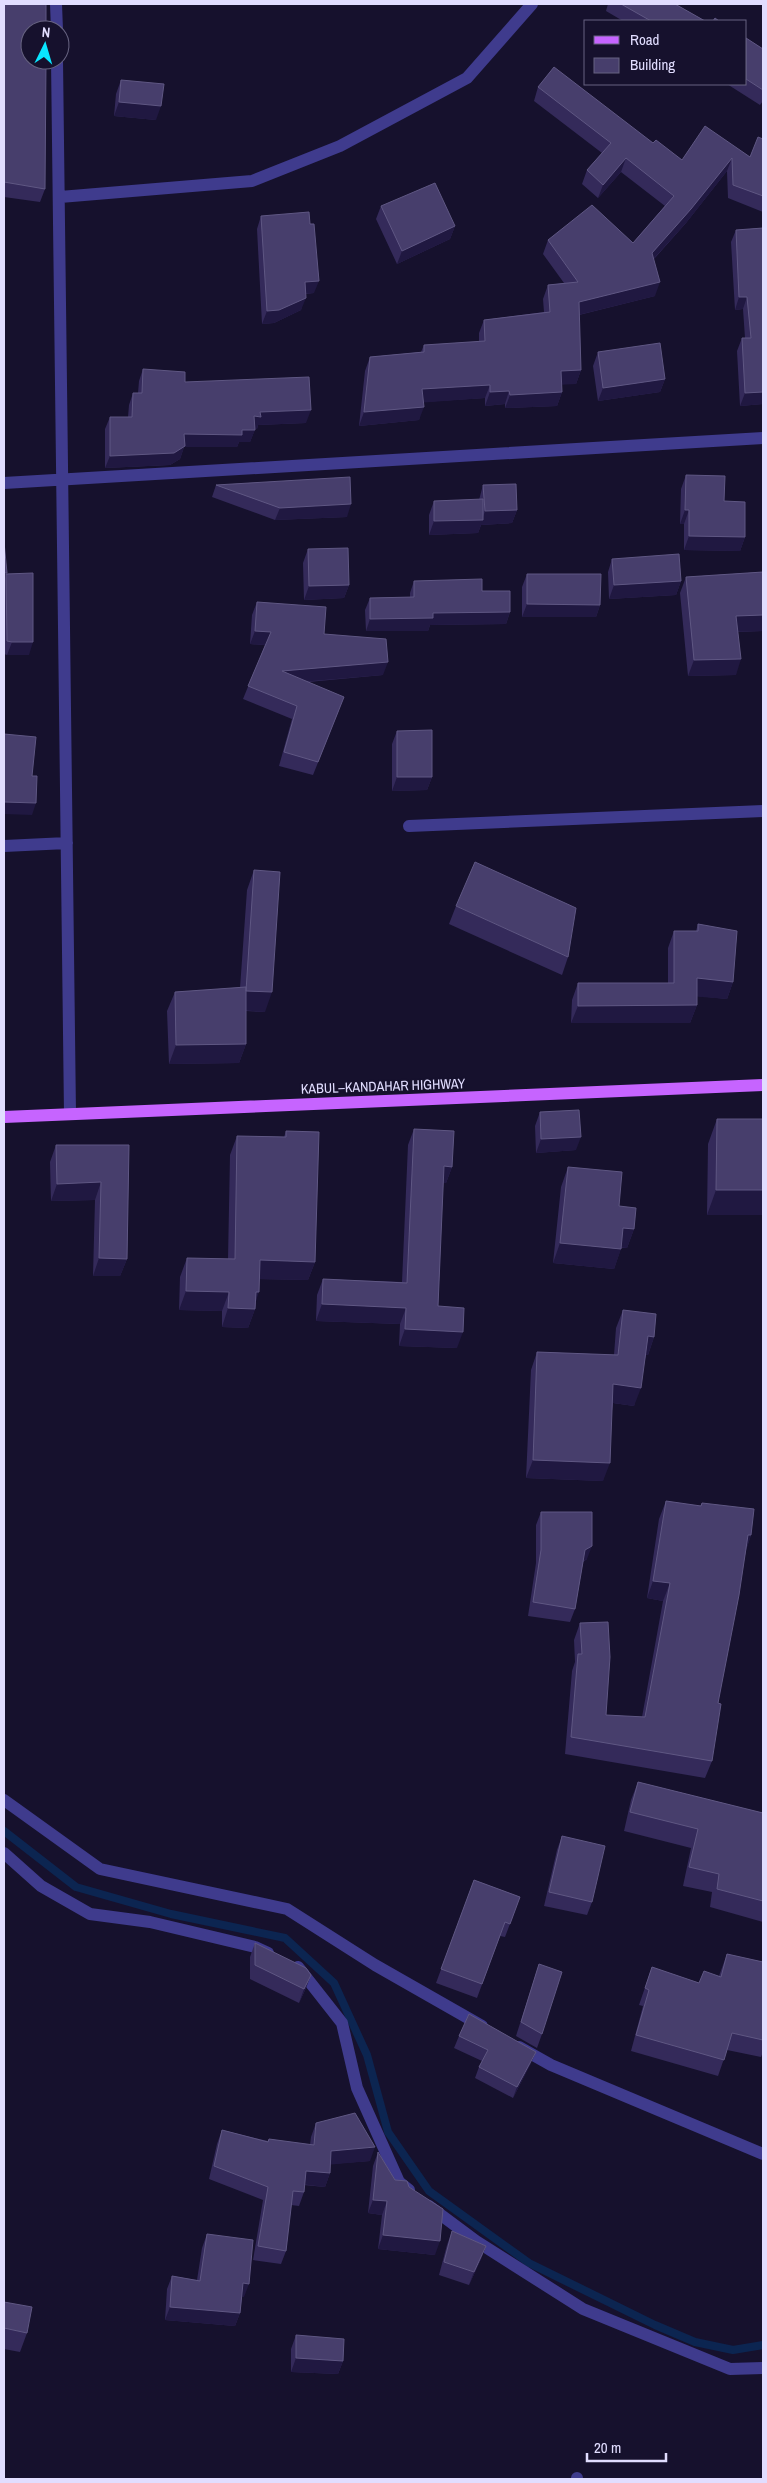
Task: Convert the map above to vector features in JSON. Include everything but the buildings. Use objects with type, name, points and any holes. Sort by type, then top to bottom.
[{"type":"main road","name":"KABUL–KANDAHAR HIGHWAY","points":[[4,1117],[763,1085]]},
{"type":"street","points":[[56,4],[57,20]]},
{"type":"street","points":[[60,197],[252,181],[340,146],[467,78],[532,4]]},
{"type":"street","points":[[57,70],[70,1114]]},
{"type":"street","points":[[4,483],[763,438]]},
{"type":"street","points":[[409,826],[763,811]]},
{"type":"street","points":[[4,846],[67,844]]},
{"type":"street","points":[[4,1800],[100,1869],[287,1909],[374,1965],[551,2065],[763,2154]]},
{"type":"street","points":[[4,1853],[41,1886],[90,1914],[178,1929],[255,1947],[301,1968],[342,2023],[357,2088],[399,2182],[476,2241],[583,2309],[730,2369],[763,2368]]},
{"type":"waterway","points":[[4,1831],[76,1887],[171,1914],[285,1938],[334,1983],[367,2055],[388,2132],[429,2191],[529,2263],[655,2325],[695,2342],[733,2350],[763,2345]]}]
